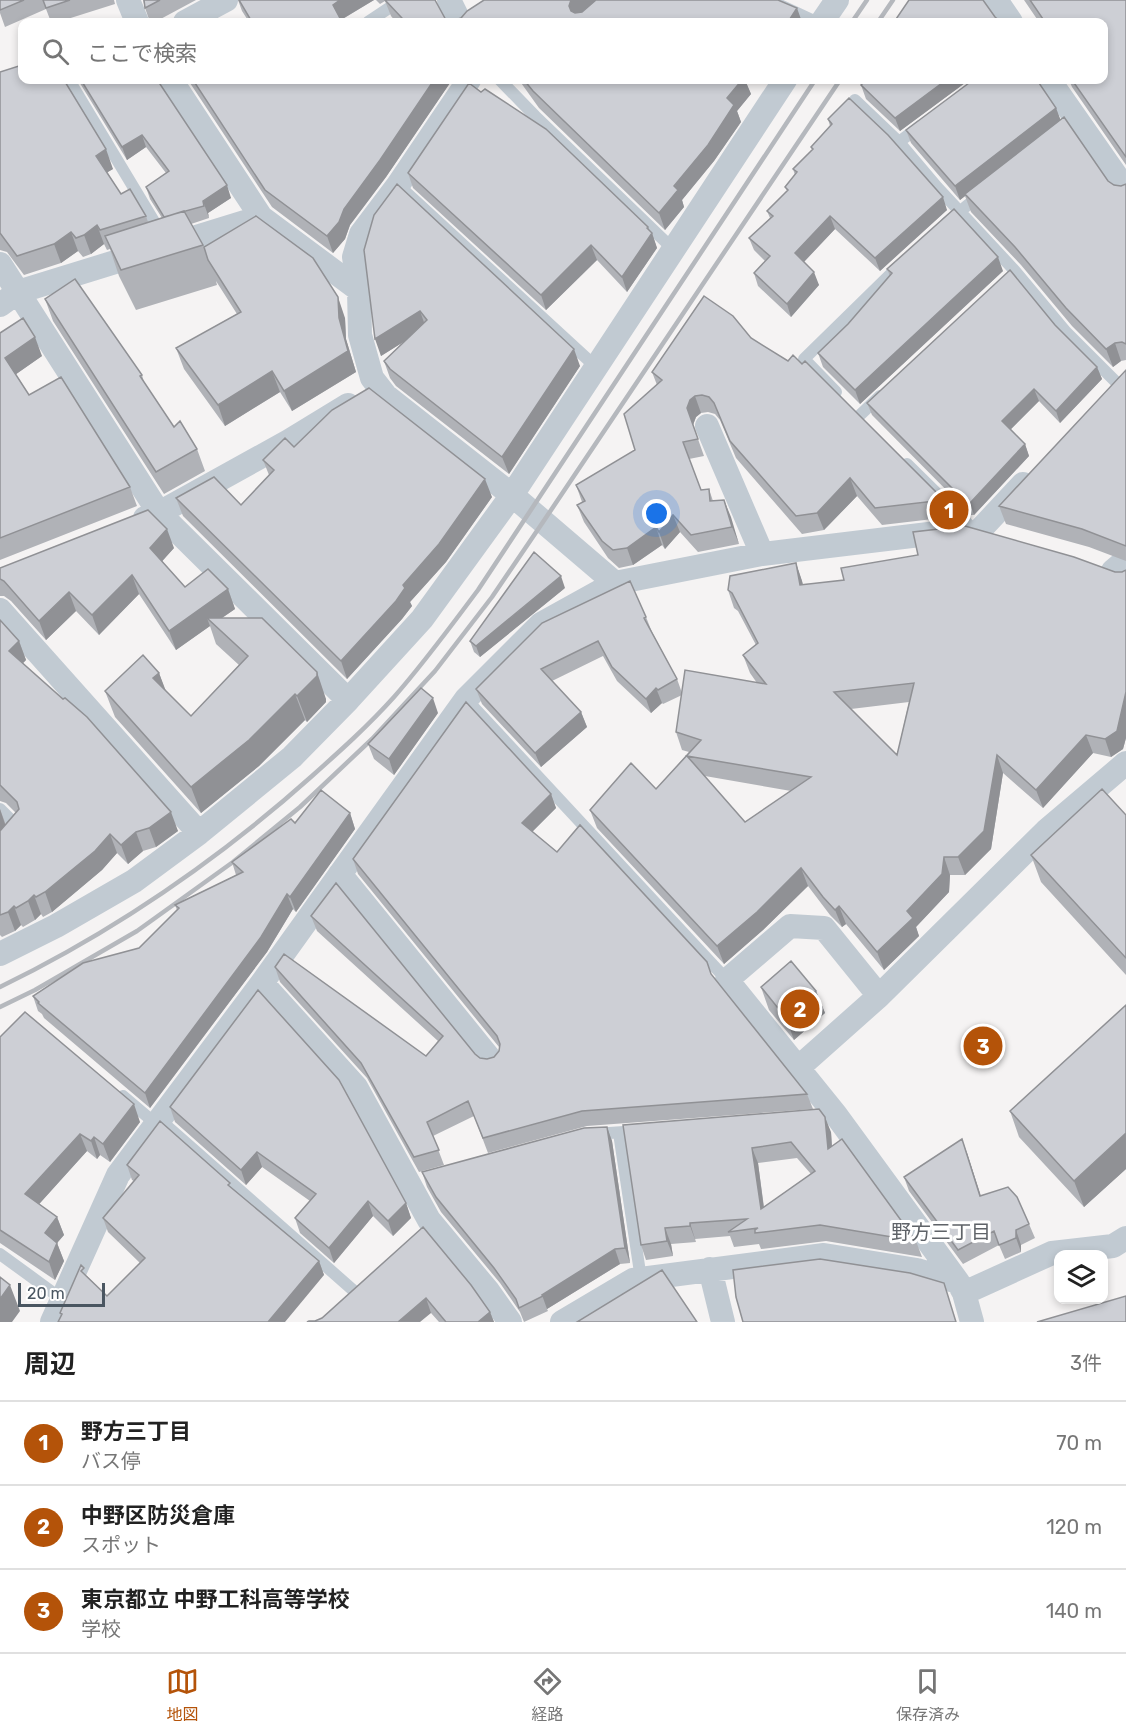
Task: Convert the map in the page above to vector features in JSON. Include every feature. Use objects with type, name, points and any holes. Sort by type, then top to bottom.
[{"type":"street","points":[[128,0],[135,18]]},
{"type":"street","points":[[192,18],[226,0]]},
{"type":"street","points":[[449,0],[458,18]]},
{"type":"street","points":[[825,18],[837,0]]},
{"type":"street","points":[[996,0],[1008,18]]},
{"type":"street","points":[[174,84],[261,217],[358,290]]},
{"type":"street","points":[[466,84],[398,185],[361,234],[354,257],[360,335],[372,378],[378,388],[512,495],[615,583]]},
{"type":"street","points":[[0,954],[56,926],[134,881],[199,833],[292,757],[422,619],[512,495],[782,84]]},
{"type":"street","points":[[1051,84],[1073,123],[1126,190]]},
{"type":"street","points":[[9,298],[261,217]]},
{"type":"street","points":[[0,264],[9,298],[159,513],[348,700]]},
{"type":"street","points":[[126,525],[159,513],[289,441],[378,388]]},
{"type":"street","points":[[707,426],[762,554]]},
{"type":"street","points":[[52,1322],[118,1175],[262,983],[466,699],[541,624],[615,583],[762,554],[984,532],[1036,469]]},
{"type":"street","points":[[0,610],[199,833]]},
{"type":"street","points":[[798,1068],[879,996],[1046,831],[1126,764]]},
{"type":"street","points":[[340,874],[491,1060]]},
{"type":"street","points":[[879,996],[824,928],[790,926],[727,980],[798,1068],[961,1287],[972,1322]]},
{"type":"street","points":[[262,983],[356,1088],[416,1181],[421,1228],[488,1291],[510,1322]]},
{"type":"street","points":[[562,1322],[633,1280],[824,1255],[907,1268],[961,1287],[1052,1253],[1113,1246],[1126,1238]]},
{"type":"street","points":[[710,1269],[723,1322]]},
{"type":"lane","points":[[374,18],[401,0]]},
{"type":"lane","points":[[769,0],[807,18]]},
{"type":"lane","points":[[71,84],[169,246]]},
{"type":"lane","points":[[510,84],[535,116],[673,249]]},
{"type":"lane","points":[[855,100],[899,142],[1011,275],[1114,385]]},
{"type":"lane","points":[[899,142],[926,121]]},
{"type":"lane","points":[[398,185],[596,367]]},
{"type":"lane","points":[[933,235],[986,190]]},
{"type":"lane","points":[[893,383],[855,412],[804,359],[907,258]]},
{"type":"lane","points":[[899,456],[984,532]]},
{"type":"lane","points":[[466,699],[727,980]]},
{"type":"lane","points":[[0,809],[18,827],[0,846]]},
{"type":"lane","points":[[117,1090],[158,1122],[355,1290]]},
{"type":"lane","points":[[577,1137],[588,1134],[654,1130]]},
{"type":"lane","points":[[620,1133],[641,1280]]},
{"type":"lane","points":[[0,1254],[63,1300]]},
{"type":"building","points":[[0,0],[24,0],[0,10]]},
{"type":"building","points":[[43,0],[70,0],[46,8]]},
{"type":"building","points":[[144,0],[160,0],[145,8]]},
{"type":"building","points":[[239,0],[340,0],[333,5],[340,18],[250,18]]},
{"type":"building","points":[[385,0],[435,0],[445,18],[402,18]]},
{"type":"building","points":[[484,0],[571,0],[569,6],[575,13],[582,12],[596,0],[778,0],[797,8],[791,18],[461,18],[467,11]]},
{"type":"building","points":[[909,0],[983,0],[996,18],[897,18]]},
{"type":"building","points":[[1030,0],[1126,0],[1126,157],[1075,84],[1108,84],[1108,18],[1042,18]]},
{"type":"building","points":[[18,66],[18,84],[66,84],[106,149],[96,156],[121,194],[130,189],[146,216],[100,230],[97,225],[76,238],[71,232],[54,244],[17,256],[0,233],[0,72]]},
{"type":"building","points":[[83,84],[160,84],[227,185],[203,201],[204,206],[164,217],[146,187],[169,171],[142,135],[122,147]]},
{"type":"building","points":[[196,84],[431,84],[344,209],[339,222],[327,236],[265,190]]},
{"type":"building","points":[[470,84],[481,92],[485,89],[546,129],[652,233],[622,277],[591,245],[541,295],[408,173]]},
{"type":"building","points":[[527,84],[739,84],[727,98],[734,105],[708,145],[674,186],[678,190],[659,213]]},
{"type":"building","points":[[862,84],[941,84],[895,118]]},
{"type":"building","points":[[968,84],[1040,84],[1056,108],[955,186],[906,130]]},
{"type":"building","points":[[849,98],[888,135],[943,197],[875,258],[830,216],[795,253],[814,272],[787,304],[754,273],[770,256],[749,238],[773,216],[767,211],[788,190],[785,187],[797,172],[793,169],[813,149],[811,147],[832,124],[828,119]]},
{"type":"building","points":[[1064,117],[1108,181],[1114,185],[1126,184],[1126,344],[1115,343],[1106,349],[1066,308],[1015,247],[965,194]]},
{"type":"building","points":[[397,184],[574,349],[502,457],[390,369],[384,361],[427,320],[420,311],[375,339],[364,250],[374,215]]},
{"type":"building","points":[[954,209],[998,257],[855,390],[818,353],[848,324],[892,273],[887,269]]},
{"type":"building","points":[[184,211],[203,245],[121,270],[105,236]]},
{"type":"building","points":[[256,216],[313,258],[338,297],[339,318],[348,351],[284,391],[272,371],[218,405],[176,348],[241,312],[208,260],[204,247]]},
{"type":"building","points":[[1010,270],[1055,325],[1097,367],[1056,411],[1034,389],[1002,421],[1025,444],[970,503],[966,502],[867,403]]},
{"type":"building","points":[[75,279],[142,375],[140,376],[174,427],[180,421],[197,449],[156,472],[45,299]]},
{"type":"building","points":[[704,296],[733,316],[751,338],[788,361],[793,355],[802,364],[805,361],[944,500],[875,508],[850,478],[817,513],[796,516],[730,441],[714,403],[709,397],[702,395],[690,400],[687,408],[698,439],[683,442],[701,490],[709,489],[710,501],[724,500],[732,527],[691,535],[673,515],[659,532],[656,527],[627,548],[613,550],[602,541],[577,505],[585,501],[576,485],[635,450],[624,414],[662,380],[652,372]]},
{"type":"building","points":[[23,318],[35,337],[5,358],[29,395],[61,377],[130,487],[0,538],[0,333]]},
{"type":"building","points":[[1126,370],[1126,546],[1082,529],[999,506]]},
{"type":"building","points":[[369,388],[485,479],[439,544],[403,585],[405,588],[396,601],[341,661],[176,498],[214,477],[241,505],[274,470],[263,460],[285,438],[294,447],[332,410]]},
{"type":"building","points":[[148,510],[167,529],[150,548],[185,587],[208,569],[228,589],[169,631],[132,575],[92,615],[69,592],[39,621],[0,579],[0,568]]},
{"type":"building","points":[[965,526],[1074,557],[1115,572],[1126,570],[1126,692],[1117,731],[1105,739],[1086,735],[1036,790],[997,755],[984,831],[958,857],[944,857],[942,874],[907,911],[913,918],[877,952],[839,906],[835,910],[823,897],[801,868],[757,912],[717,946],[590,810],[631,763],[656,789],[701,740],[676,732],[685,670],[766,684],[743,655],[758,643],[732,593],[728,590],[730,576],[796,563],[800,585],[844,580],[841,568],[918,555],[913,532]],"holes":[[[914,683],[897,755],[834,692]],[[687,756],[811,777],[745,822]]]},
{"type":"building","points":[[534,552],[561,576],[476,646],[470,641]]},
{"type":"building","points":[[630,581],[646,617],[644,618],[677,679],[658,690],[656,688],[646,699],[612,667],[598,641],[541,669],[581,712],[535,753],[476,689],[542,623]]},
{"type":"building","points":[[207,618],[262,618],[317,672],[317,676],[297,696],[295,694],[249,740],[191,787],[105,691],[143,655],[159,673],[153,678],[191,716],[248,656]]},
{"type":"building","points":[[0,620],[19,641],[9,651],[87,717],[171,812],[149,828],[136,832],[121,845],[110,834],[95,851],[45,892],[36,897],[34,895],[28,901],[0,915],[0,831],[19,809],[17,802],[0,785]]},
{"type":"building","points":[[421,688],[433,698],[389,759],[368,744]]},
{"type":"building","points":[[466,702],[551,794],[522,823],[557,852],[580,825],[707,962],[711,974],[807,1094],[582,1111],[483,1138],[468,1101],[427,1122],[439,1150],[414,1157],[361,1063],[275,967],[284,954],[426,1056],[443,1036],[311,916],[336,883],[475,1054],[487,1059],[494,1057],[499,1051],[500,1044],[497,1036],[353,859]]},
{"type":"building","points":[[1102,789],[1126,815],[1126,958],[1031,855]]},
{"type":"building","points":[[321,790],[350,813],[290,897],[287,894],[261,937],[145,1093],[38,1003],[33,996],[83,963],[139,948],[179,908],[175,905],[243,872],[232,862],[291,819],[295,823]]},
{"type":"building","points":[[791,961],[816,991],[786,1018],[761,987]]},
{"type":"building","points":[[258,990],[339,1080],[406,1203],[388,1221],[368,1201],[329,1248],[295,1218],[316,1194],[257,1152],[241,1170],[170,1107]]},
{"type":"building","points":[[1126,1005],[1126,1133],[1074,1181],[1010,1111]]},
{"type":"building","points":[[25,1012],[134,1104],[103,1144],[94,1137],[91,1141],[80,1134],[25,1194],[57,1217],[45,1233],[57,1243],[49,1262],[0,1230],[0,1037]]},
{"type":"building","points":[[819,1109],[825,1117],[828,1149],[842,1139],[916,1241],[820,1225],[755,1233],[758,1228],[728,1232],[747,1219],[690,1223],[690,1226],[665,1228],[667,1241],[641,1245],[623,1125]],"holes":[[[791,1142],[815,1171],[761,1209],[752,1148]]]},
{"type":"building","points":[[160,1121],[230,1183],[228,1185],[319,1261],[268,1322],[58,1322],[81,1265],[84,1268],[81,1271],[107,1296],[145,1258],[103,1218],[139,1175],[127,1165]]},
{"type":"building","points":[[607,1127],[625,1248],[615,1249],[543,1296],[519,1308],[516,1299],[494,1268],[436,1197],[422,1172],[584,1128]]},
{"type":"building","points":[[962,1139],[980,1196],[1008,1187],[1017,1197],[1029,1224],[1016,1230],[1016,1238],[999,1245],[994,1231],[958,1250],[904,1177]]},
{"type":"building","points":[[423,1227],[490,1312],[478,1322],[446,1322],[426,1298],[398,1322],[307,1322],[322,1318]]},
{"type":"building","points":[[820,1259],[910,1273],[944,1283],[956,1322],[743,1322],[736,1297],[733,1270]]},
{"type":"building","points":[[662,1270],[697,1322],[577,1322]]},
{"type":"building","points":[[0,1277],[10,1285],[0,1299]]},
{"type":"building","points":[[1126,1296],[1126,1322],[1037,1322],[1099,1304],[1108,1304],[1108,1301]]},
{"type":"railway","points":[[855,18],[867,0]]},
{"type":"railway","points":[[881,18],[893,0]]},
{"type":"railway","points":[[0,987],[83,943],[202,865],[312,776],[394,697],[427,658],[478,590],[812,84]]},
{"type":"railway","points":[[0,1007],[35,990],[137,931],[233,862],[300,807],[372,739],[435,671],[492,597],[837,84]]},
{"type":"place","name":"野方三丁目","points":[[949,510]]},
{"type":"place","name":"中野区防災倉庫","points":[[800,1009]]},
{"type":"place","name":"東京都立 中野工科高等学校","points":[[983,1046]]},
{"type":"district","name":"野方三丁目","points":[[941,1232]]}]
